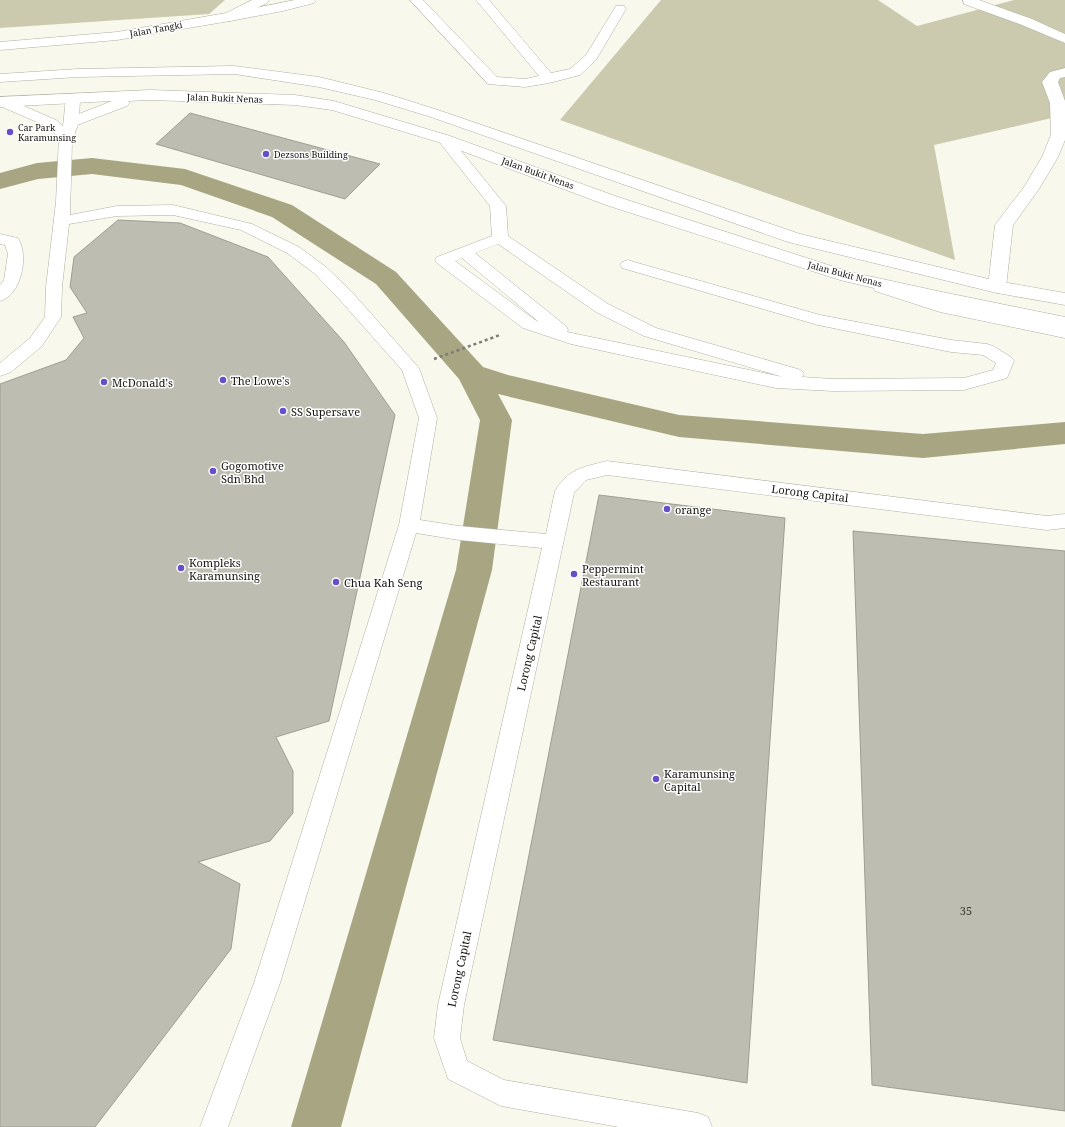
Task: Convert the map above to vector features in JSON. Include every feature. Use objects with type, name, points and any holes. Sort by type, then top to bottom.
[{"type":"main road","points":[[230,17],[262,0]]},
{"type":"main road","points":[[969,1],[1027,22],[1065,39]]},
{"type":"main road","name":"Jalan Tangki","points":[[0,46],[117,36],[230,17]]},
{"type":"main road","name":"Jalan Bukit Nenas","points":[[0,78],[117,72],[234,70],[319,82],[378,96],[433,113],[794,238],[997,287],[1065,299]]},
{"type":"main road","points":[[997,287],[1004,225],[1031,189],[1050,157],[1059,135],[1058,103],[1050,82],[1055,75],[1065,72]]},
{"type":"main road","points":[[0,85],[58,84],[66,87],[73,98]]},
{"type":"main road","points":[[68,133],[116,104],[150,95]]},
{"type":"main road","name":"Jalan Bukit Nenas","points":[[1,102],[150,95],[295,100],[334,106],[444,138],[612,201],[846,276],[942,298],[1065,322]]},
{"type":"lane","name":"Jalan Tangki","points":[[230,17],[283,7],[310,0]]},
{"type":"lane","points":[[416,0],[493,81],[524,83],[575,72],[591,57],[620,8]]},
{"type":"lane","points":[[482,0],[549,78]]},
{"type":"lane","points":[[0,370],[6,368],[36,342],[52,317],[63,212],[68,133],[73,98]]},
{"type":"lane","points":[[1,102],[51,123],[68,133]]},
{"type":"lane","points":[[444,138],[498,206],[500,238]]},
{"type":"lane","points":[[63,212],[173,210],[246,227],[293,250],[320,270],[345,295],[410,368],[428,418],[409,525],[267,983],[214,1127]]},
{"type":"lane","points":[[500,238],[443,260],[529,324],[571,339],[776,382],[833,385],[964,384],[1001,374],[1004,361],[987,350],[951,346],[818,320],[628,265]]},
{"type":"lane","points":[[500,238],[602,308],[650,332],[833,385]]},
{"type":"lane","points":[[0,239],[12,241],[16,254],[12,281],[0,296]]},
{"type":"lane","points":[[846,276],[940,307],[1065,333]]},
{"type":"lane","name":"Lorong Capital","points":[[698,1127],[501,1093],[457,1070],[447,1038],[450,1005],[565,491],[580,475],[607,468],[1059,523]]},
{"type":"lane","points":[[409,525],[459,533],[554,542]]},
{"type":"path","points":[[410,368],[494,337]]},
{"type":"green space","points":[[0,0],[225,0],[209,14],[0,28]]},
{"type":"green space","points":[[661,0],[878,0],[917,26],[1014,0],[1065,0],[1065,115],[934,145],[955,260],[560,120]]},
{"type":"building","name":"Dezsons Building","points":[[190,113],[380,164],[345,199],[156,144]]},
{"type":"building","name":"Kompleks Karamunsing","points":[[118,220],[180,223],[268,257],[344,342],[395,415],[329,721],[276,737],[293,771],[293,813],[270,841],[198,862],[240,884],[231,949],[95,1127],[0,1127],[0,384],[66,360],[84,338],[73,317],[87,313],[70,287],[74,257]]},
{"type":"building","name":"Karamunsing Capital","points":[[599,495],[785,518],[747,1083],[493,1040]]},
{"type":"building","points":[[853,531],[1065,551],[1065,1111],[872,1085]]},
{"type":"waterway","points":[[0,181],[37,171],[92,166],[185,177],[282,211],[386,278],[472,374]]},
{"type":"waterway","points":[[316,1127],[474,570],[496,420],[472,374]]},
{"type":"waterway","points":[[472,374],[501,384],[679,426],[923,446],[1065,433]]},
{"type":"place","name":"Car Park Karamunsing","points":[[10,132]]},
{"type":"place","name":"Dezsons Building","points":[[266,154]]},
{"type":"place","name":"The Lowe's","points":[[223,380]]},
{"type":"place","name":"McDonald's","points":[[104,382]]},
{"type":"place","name":"SS Supersave","points":[[283,411]]},
{"type":"place","name":"Gogomotive Sdn Bhd","points":[[213,471]]},
{"type":"place","name":"orange","points":[[667,509]]},
{"type":"place","name":"Kompleks Karamunsing","points":[[181,568]]},
{"type":"place","name":"Peppermint Restaurant","points":[[574,574]]},
{"type":"place","name":"Chua Kah Seng","points":[[336,582]]},
{"type":"place","name":"Karamunsing Capital","points":[[656,779]]}]
